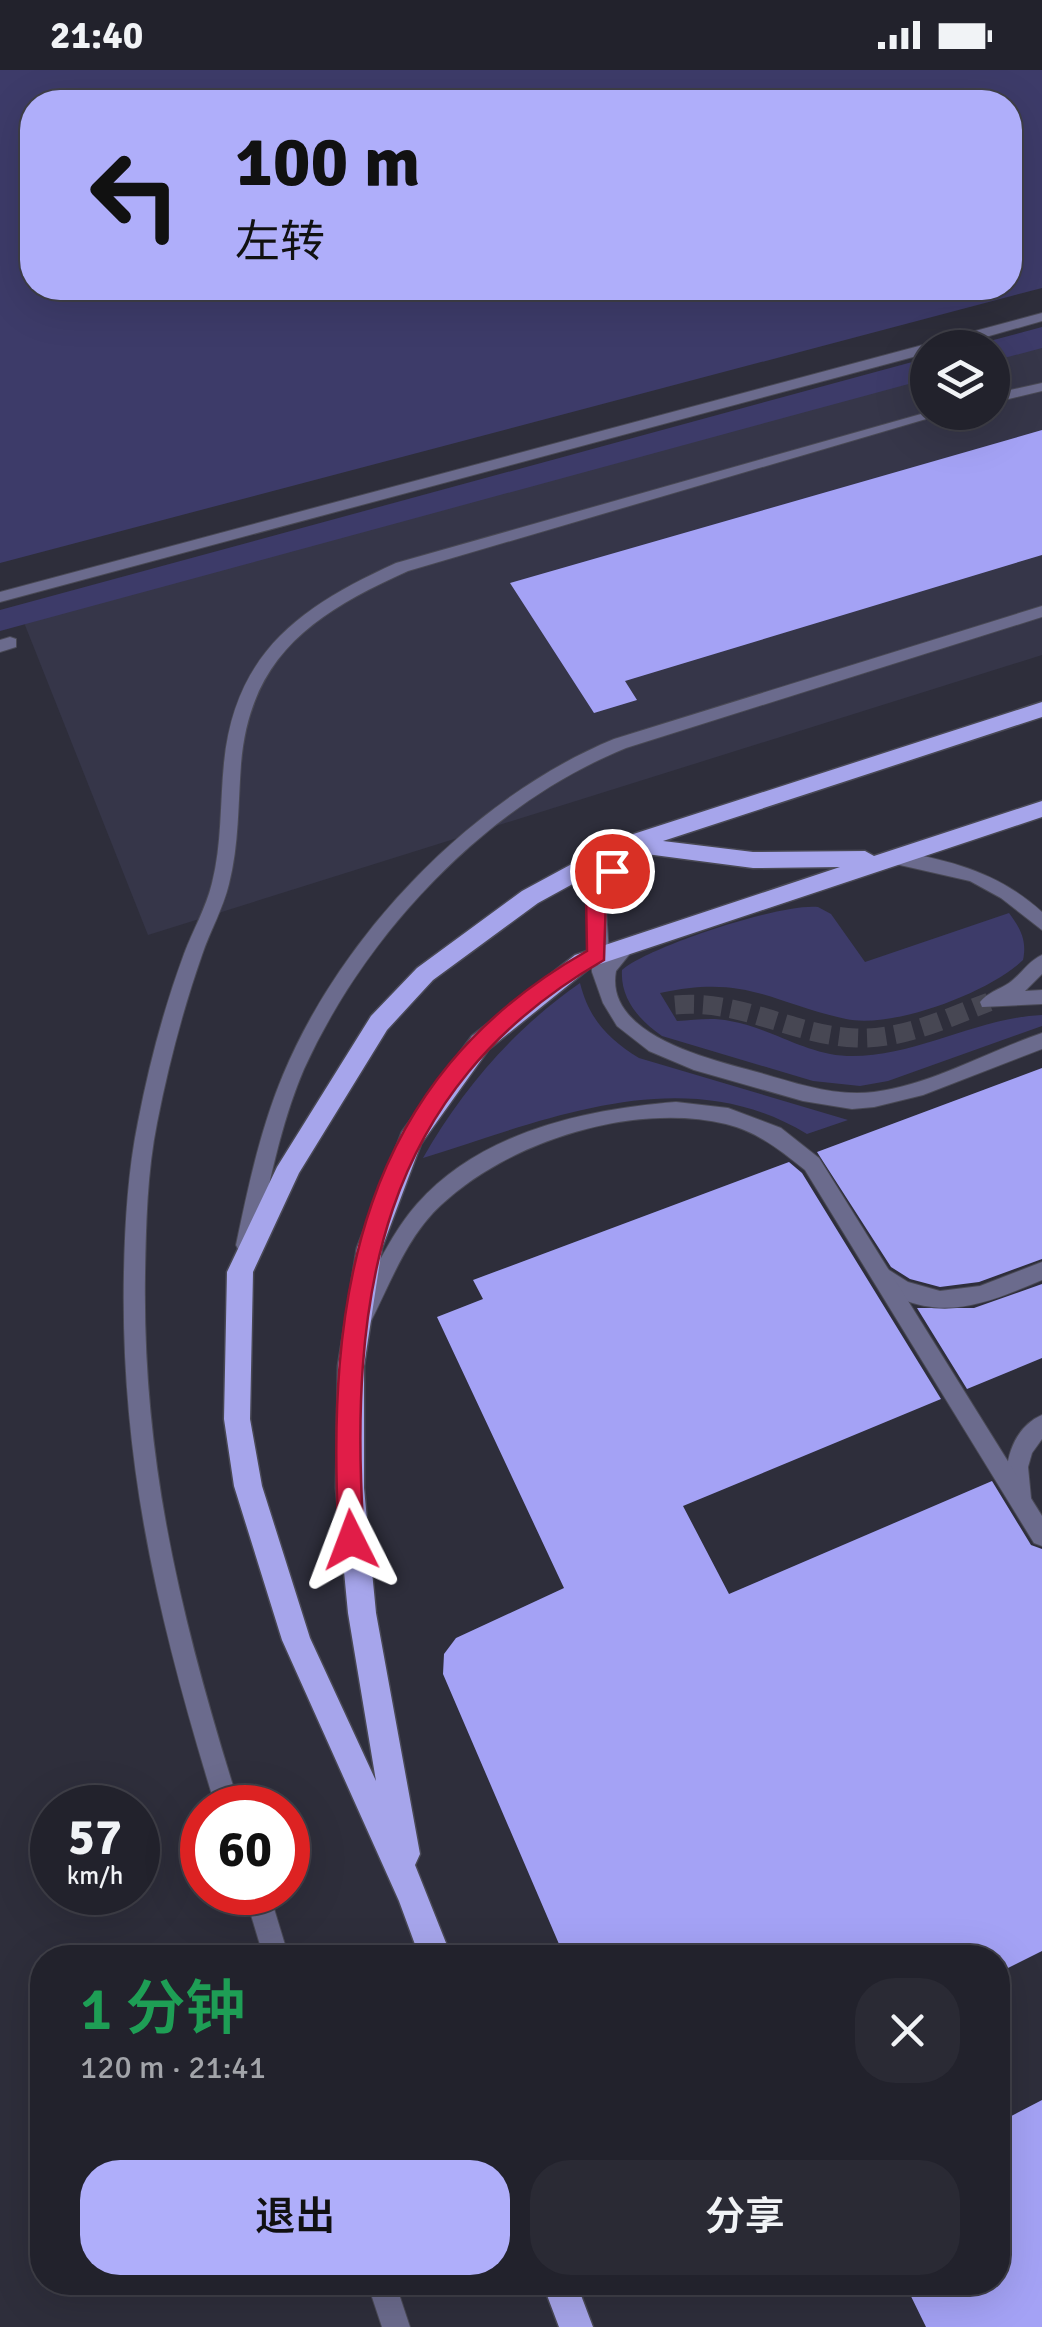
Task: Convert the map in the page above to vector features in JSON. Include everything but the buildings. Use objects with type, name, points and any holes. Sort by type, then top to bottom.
[{"type":"main road","points":[[431,1945],[413,1896],[296,1640],[265,1553],[237,1419],[240,1272],[289,1167],[380,1023],[425,974],[530,897],[626,845],[1042,709]]},
{"type":"main road","points":[[413,1896],[366,1656],[351,1540],[345,1440],[353,1337],[367,1248],[382,1198],[410,1139],[458,1070],[501,1021],[542,986],[597,954],[1042,809]]},
{"type":"main road","points":[[626,845],[784,861],[897,858]]},
{"type":"main road","points":[[564,2295],[576,2327]]},
{"type":"street","points":[[994,330],[1042,317]]},
{"type":"street","points":[[0,597],[910,353]]},
{"type":"street","points":[[1010,395],[1042,387]]},
{"type":"street","points":[[221,1785],[188,1681],[142,1484],[134,1387],[138,1198],[146,1128],[161,1065],[190,960],[220,886],[233,754],[242,712],[264,658],[294,624],[326,603],[402,567],[910,422]]},
{"type":"street","points":[[240,1272],[269,1141],[294,1069],[327,1009],[371,946],[494,816],[552,776],[648,734],[1042,611]]},
{"type":"street","points":[[626,845],[596,896],[597,954],[604,984],[625,1027],[658,1048],[823,1098],[855,1102],[891,1095],[1042,1042]]},
{"type":"street","points":[[897,858],[984,878],[1012,893],[1041,922],[1042,946]]},
{"type":"street","points":[[604,984],[607,965],[628,945]]},
{"type":"street","points":[[1042,962],[1019,986],[989,1002],[1042,997]]},
{"type":"street","points":[[353,1337],[408,1231],[432,1202],[462,1176],[501,1151],[534,1138],[635,1113],[676,1111],[748,1119],[793,1142],[812,1164],[1042,1536]]},
{"type":"street","points":[[879,1272],[896,1288],[942,1303],[965,1301],[1042,1271]]},
{"type":"street","points":[[1021,1502],[1015,1478],[1018,1456],[1028,1436],[1042,1425]]},
{"type":"street","points":[[263,1915],[273,1945]]},
{"type":"street","points":[[386,2295],[396,2327]]},
{"type":"shaded area","points":[[0,70],[1042,70],[1042,288],[1022,293],[1022,90],[20,90],[20,300],[997,300],[0,563]]},
{"type":"shaded area","points":[[1042,327],[1042,348],[1010,356],[1010,336]]},
{"type":"shaded area","points":[[1042,334],[1042,655],[148,935],[19,610],[910,370],[910,430],[1010,430],[1010,343]]},
{"type":"shaded area","points":[[910,363],[910,384],[0,631],[0,610]]},
{"type":"shaded area","points":[[818,907],[831,914],[865,962],[1009,913],[1022,935],[1023,960],[964,996],[888,1019],[846,1019],[756,992],[715,987],[660,993],[677,1021],[730,1021],[817,1051],[847,1056],[897,1051],[1017,1018],[1042,1015],[1042,1026],[888,1081],[860,1086],[813,1081],[662,1036],[628,1000],[622,970],[659,949],[747,919]]},
{"type":"shaded area","points":[[580,983],[601,1027],[639,1058],[848,1120],[807,1134],[760,1112],[713,1101],[664,1098],[567,1113],[423,1158],[455,1108],[492,1062],[533,1020]]},
{"type":"tunnel","points":[[675,1005],[723,1007],[810,1031],[873,1038],[907,1032],[989,1002]]},
{"type":"route","points":[[351,1540],[345,1440],[353,1337],[367,1248],[382,1198],[410,1139],[458,1070],[501,1021],[542,986],[597,954],[596,896],[612,871]]}]
